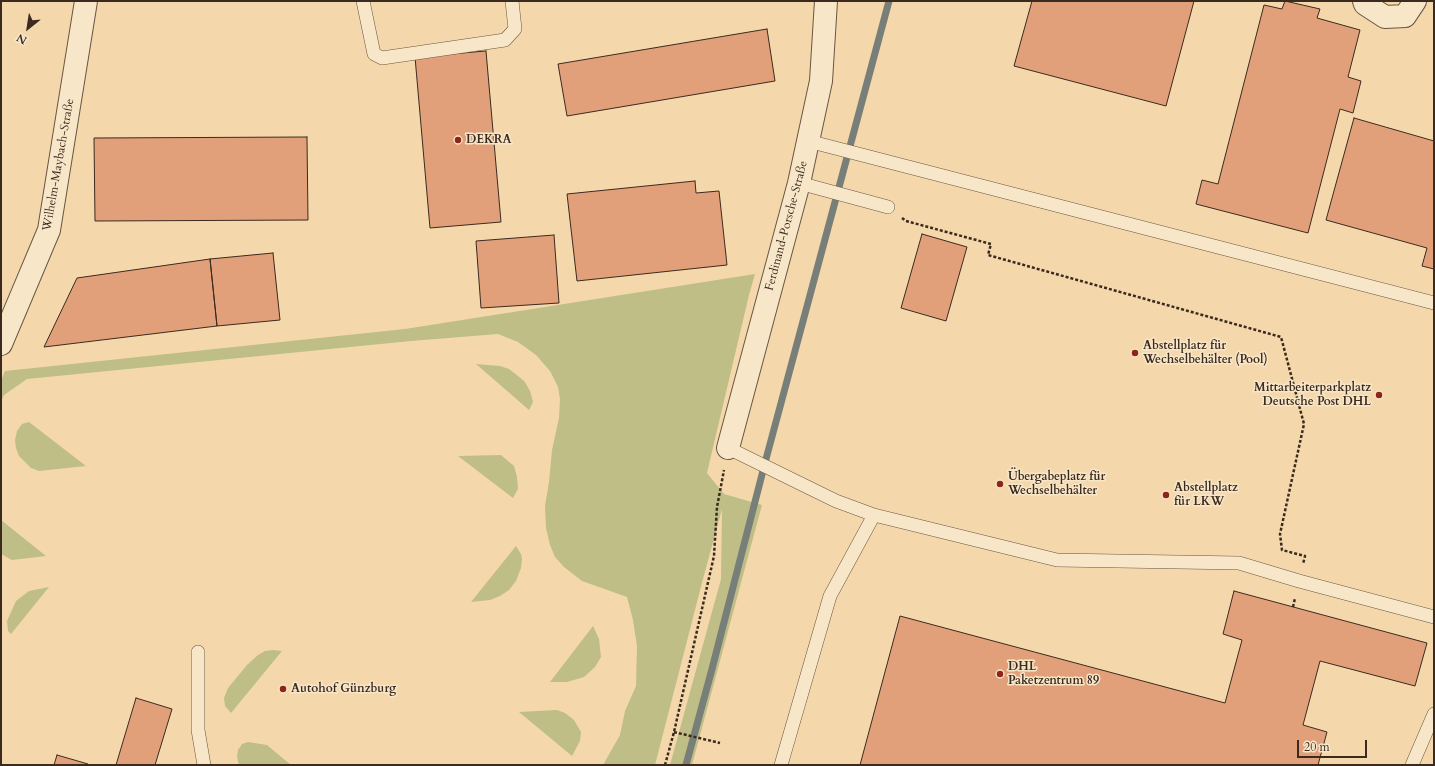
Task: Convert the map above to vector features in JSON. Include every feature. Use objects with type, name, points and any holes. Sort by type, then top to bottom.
[{"type":"street","name":"Wilhelm-Maybach-Straße","points":[[1,344],[49,230],[86,1]]},
{"type":"street","name":"Ferdinand-Porsche-Straße","points":[[728,448],[799,183],[821,81],[826,1]]},
{"type":"street","points":[[1364,1],[1365,4],[1386,17],[1405,16],[1415,1]]},
{"type":"lane","points":[[363,1],[374,54],[382,58],[505,40],[515,29],[512,1]]},
{"type":"lane","points":[[808,141],[1434,303]]},
{"type":"lane","points":[[799,183],[888,207]]},
{"type":"lane","points":[[728,448],[836,501],[874,515],[1058,560],[1239,563],[1299,581],[1434,617]]},
{"type":"lane","points":[[781,765],[830,596],[874,515]]},
{"type":"lane","points":[[198,652],[198,730],[204,765]]},
{"type":"lane","points":[[1412,765],[1434,714]]},
{"type":"path","points":[[888,207],[906,221],[991,244],[988,255],[1282,337],[1304,424],[1280,534],[1282,550],[1305,556],[1293,607]]},
{"type":"path","points":[[665,765],[674,732],[714,556],[717,506],[728,448]]},
{"type":"path","points":[[674,732],[720,743]]},
{"type":"shaded area","points":[[755,274],[707,473],[724,494],[762,505],[692,765],[670,765],[721,579],[722,509],[655,765],[603,765],[620,735],[625,711],[636,686],[637,646],[633,620],[627,597],[582,581],[564,567],[555,557],[550,545],[546,528],[545,506],[552,450],[559,418],[560,399],[558,387],[550,371],[536,355],[518,342],[498,334],[411,341],[27,379],[4,395],[1,401],[1,381],[5,371],[405,329]]},
{"type":"shaded area","points":[[476,364],[500,366],[509,369],[525,382],[530,391],[533,402],[529,410]]},
{"type":"shaded area","points":[[29,422],[86,466],[39,471],[31,468],[19,456],[15,440],[17,431],[22,424]]},
{"type":"shaded area","points":[[501,455],[514,466],[518,489],[513,498],[458,456]]},
{"type":"shaded area","points":[[1,520],[46,556],[12,560],[1,554]]},
{"type":"shaded area","points":[[516,546],[521,554],[521,568],[516,581],[509,590],[490,600],[471,602]]},
{"type":"shaded area","points":[[49,587],[11,634],[8,631],[7,621],[16,601],[29,591]]},
{"type":"shaded area","points":[[593,626],[599,639],[601,657],[595,667],[584,677],[567,682],[550,682]]},
{"type":"shaded area","points":[[265,651],[282,651],[231,713],[225,706],[224,698],[228,688],[247,665],[258,655]]},
{"type":"shaded area","points":[[557,710],[565,713],[574,720],[581,732],[580,741],[572,756],[519,712]]},
{"type":"shaded area","points":[[248,742],[267,745],[291,765],[239,765],[237,757],[238,750],[242,744]]},
{"type":"building","points":[[1032,1],[1194,1],[1166,106],[1014,66]]},
{"type":"building","points":[[1285,1],[1320,9],[1317,18],[1360,30],[1348,77],[1361,81],[1353,113],[1340,109],[1308,233],[1196,204],[1202,180],[1218,184],[1264,5],[1282,9]]},
{"type":"building","points":[[767,29],[775,81],[567,116],[558,64]]},
{"type":"building","name":"DEKRA","points":[[486,51],[501,222],[430,228],[415,57]]},
{"type":"building","points":[[1354,118],[1434,141],[1434,269],[1422,266],[1427,248],[1326,220]]},
{"type":"building","points":[[307,137],[308,220],[95,221],[94,138]]},
{"type":"building","points":[[695,181],[696,193],[719,191],[727,265],[577,281],[567,194]]},
{"type":"building","points":[[922,234],[967,247],[946,321],[901,308]]},
{"type":"building","points":[[554,235],[559,303],[481,308],[476,241]]},
{"type":"building","points":[[273,253],[280,320],[217,326],[210,259]]},
{"type":"building","points":[[210,259],[217,326],[44,347],[77,278]]},
{"type":"building","name":"DHL Paketzentrum 89","points":[[1234,591],[1427,643],[1415,686],[1320,661],[1303,725],[1327,732],[1318,765],[860,765],[900,616],[1225,703],[1242,640],[1223,634]]},
{"type":"building","points":[[136,698],[172,709],[155,765],[116,765]]},
{"type":"building","points":[[57,755],[88,764],[88,765],[54,765]]},
{"type":"waterway","points":[[686,765],[766,459],[889,1]]},
{"type":"place","name":"DEKRA","points":[[458,140]]},
{"type":"place","name":"Abstellplatz für Wechselbehälter (Pool)","points":[[1135,353]]},
{"type":"place","name":"Mittarbeiterparkplatz Deutsche Post DHL","points":[[1379,395]]},
{"type":"place","name":"Übergabeplatz für Wechselbehälter","points":[[1000,484]]},
{"type":"place","name":"Abstellplatz für LKW","points":[[1166,495]]},
{"type":"place","name":"DHL Paketzentrum 89","points":[[1000,674]]},
{"type":"place","name":"Autohof Günzburg","points":[[283,689]]}]
